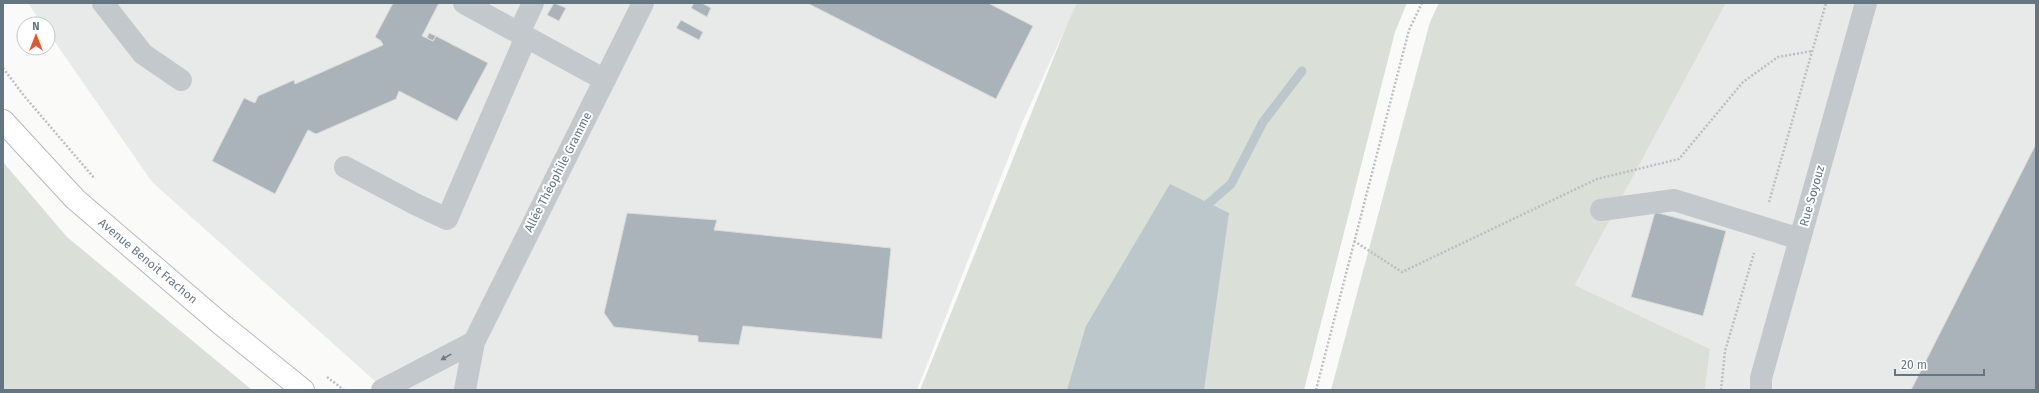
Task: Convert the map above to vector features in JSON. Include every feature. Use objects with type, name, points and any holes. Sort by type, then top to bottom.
[{"type":"main road","name":"Avenue Benoit Frachon","points":[[3,122],[75,199],[221,324],[304,390]]},
{"type":"street","points":[[104,3],[143,54],[181,80]]},
{"type":"street","points":[[464,3],[605,80]]},
{"type":"street","points":[[345,167],[447,219],[522,35],[532,3]]},
{"type":"street","name":"Allée Théophile Gramme","points":[[465,390],[474,342],[643,3]]},
{"type":"street","name":"Rue Soyouz","points":[[1760,390],[1761,378],[1866,3]]},
{"type":"street","points":[[1601,210],[1674,200],[1800,239]]},
{"type":"street","points":[[382,390],[474,342]]},
{"type":"path","points":[[1316,390],[1410,30],[1422,3]]},
{"type":"path","points":[[1721,390],[1726,351],[1826,3]]},
{"type":"path","points":[[1354,241],[1402,272],[1597,179],[1679,159],[1744,82],[1778,57],[1812,51]]},
{"type":"path","points":[[3,68],[24,97],[96,180]]},
{"type":"path","points":[[325,375],[344,390]]},
{"type":"shaded area","points":[[28,3],[1077,3],[1022,123],[917,390],[385,390],[152,182],[56,44],[56,16],[37,16]]},
{"type":"shaded area","points":[[1077,3],[1407,3],[1395,32],[1304,390],[920,390]]},
{"type":"shaded area","points":[[1439,3],[1726,3],[1575,285],[1710,349],[1705,390],[1331,390],[1430,22]]},
{"type":"shaded area","points":[[1726,3],[2036,3],[2036,390],[1705,390],[1710,349],[1575,285]]},
{"type":"shaded area","points":[[3,162],[67,237],[252,390],[3,390]]},
{"type":"shaded area","points":[[1170,184],[1229,213],[1204,390],[1067,390],[1086,326]]},
{"type":"building","points":[[393,3],[439,3],[422,36],[433,41],[436,36],[488,63],[457,121],[399,91],[396,99],[316,134],[308,130],[275,194],[212,161],[244,98],[255,103],[258,96],[294,80],[295,84],[383,45],[381,41],[375,37]]},
{"type":"building","points":[[554,3],[566,8],[559,21],[547,15]]},
{"type":"building","points":[[694,3],[702,3],[711,8],[707,17],[691,8]]},
{"type":"building","points":[[807,3],[988,3],[1033,26],[996,99]]},
{"type":"building","points":[[681,20],[703,32],[699,40],[676,28]]},
{"type":"building","points":[[429,33],[436,36],[433,41],[427,38]]},
{"type":"building","points":[[2036,144],[2036,390],[1911,390]]},
{"type":"building","points":[[1655,212],[1726,231],[1703,316],[1631,297]]},
{"type":"building","points":[[627,213],[717,220],[714,230],[891,248],[882,339],[743,326],[739,345],[698,342],[698,336],[614,327],[604,313]]},
{"type":"waterway","points":[[1200,211],[1231,184],[1263,122],[1302,71]]}]
